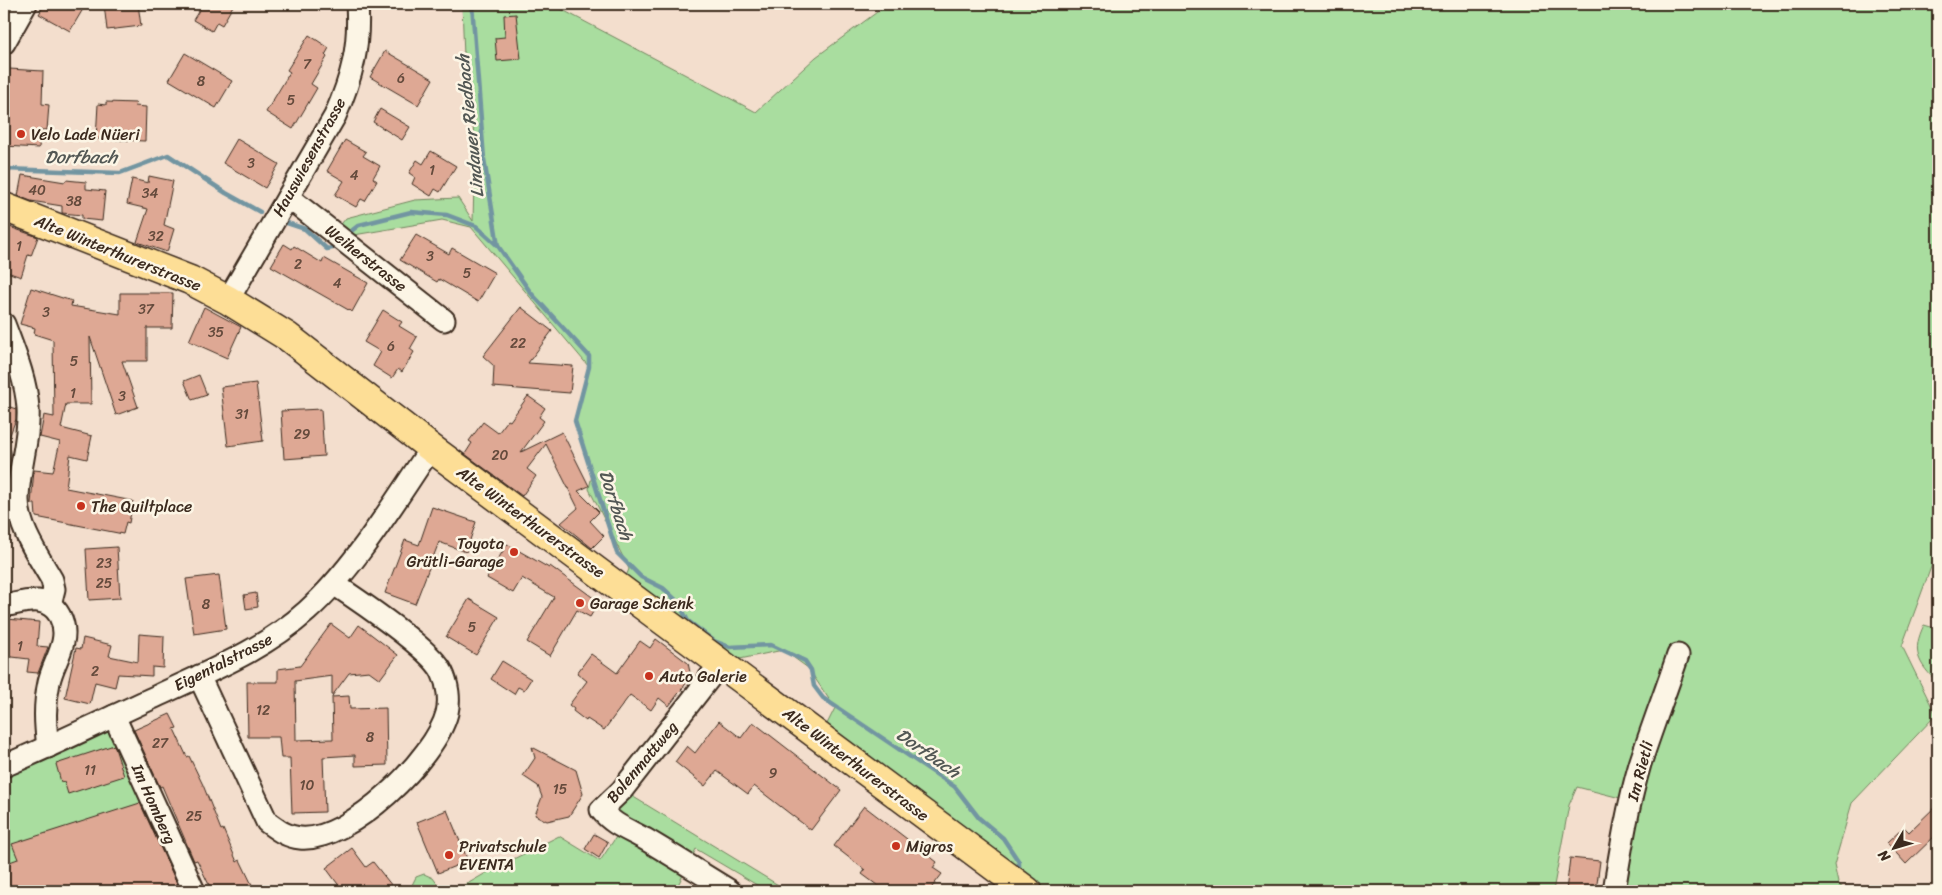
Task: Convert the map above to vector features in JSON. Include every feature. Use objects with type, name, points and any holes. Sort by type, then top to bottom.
[{"type":"main road","name":"Alte Winterthurerstrasse","points":[[4,207],[190,280],[228,300],[288,337],[431,448],[1027,891]]},
{"type":"street","points":[[4,43],[26,4]]},
{"type":"street","name":"Hauswiesenstrasse","points":[[228,300],[248,262],[335,116],[348,85],[357,46],[357,4]]},
{"type":"street","name":"Weiherstrasse","points":[[288,197],[444,320]]},
{"type":"street","points":[[4,324],[25,386],[28,408],[28,426],[18,500],[22,523],[52,580],[54,589],[50,605]]},
{"type":"street","name":"Eigentalstrasse","points":[[4,766],[199,676],[248,652],[284,630],[308,611],[334,584],[363,547],[431,448]]},
{"type":"street","points":[[199,676],[267,822],[284,834],[302,838],[326,835],[363,815],[387,796],[436,738],[447,712],[448,692],[442,672],[428,654],[334,584]]},
{"type":"street","points":[[4,606],[34,601],[50,605],[62,620],[64,641],[50,681],[44,718],[48,747]]},
{"type":"street","name":"Im Rietli","points":[[1614,891],[1624,830],[1640,766],[1655,717],[1678,655]]},
{"type":"street","name":"Bolenmattweg","points":[[721,663],[622,790],[601,810],[608,819],[622,828],[643,838],[730,891]]},
{"type":"street","name":"Im Homberg","points":[[114,716],[194,891]]},
{"type":"green space","points":[[462,4],[554,4],[756,112],[816,57],[888,4],[1938,4],[1938,548],[1902,646],[1936,715],[1852,803],[1834,865],[1838,883],[1845,891],[1621,891],[1636,802],[1577,787],[1569,805],[1553,891],[993,891],[1005,874],[820,738],[835,708],[808,668],[783,650],[721,663],[621,589],[629,569],[589,489],[592,475],[575,421],[589,367],[471,227],[442,220],[354,235],[351,238],[338,228],[346,218],[415,200],[458,198],[473,221],[475,142],[464,57]]},
{"type":"green space","points":[[1924,625],[1938,629],[1938,683],[1921,663],[1917,650]]},
{"type":"green space","points":[[114,716],[194,891],[4,891],[4,766]]},
{"type":"green space","points":[[622,790],[788,891],[767,891],[696,849],[675,891],[455,891],[559,836],[600,861],[622,828],[601,810]]},
{"type":"green space","points":[[424,874],[433,878],[438,885],[433,891],[413,891],[411,887],[416,877]]},
{"type":"building","points":[[45,4],[86,4],[70,31],[39,14]]},
{"type":"building","points":[[104,4],[138,4],[141,26],[107,30]]},
{"type":"building","points":[[203,4],[234,4],[222,25],[217,22],[212,31],[193,20]]},
{"type":"building","points":[[516,14],[521,59],[497,61],[495,38],[505,37],[504,15]]},
{"type":"building","points":[[309,35],[329,48],[325,55],[327,57],[311,84],[317,88],[293,129],[266,112],[290,72],[287,70]]},
{"type":"building","points":[[385,51],[433,79],[418,105],[370,77]]},
{"type":"building","points":[[185,53],[232,81],[216,108],[169,80]]},
{"type":"building","points":[[9,69],[43,71],[42,104],[49,105],[47,130],[40,130],[39,148],[4,146],[4,97],[7,97]]},
{"type":"building","points":[[106,102],[136,103],[135,106],[146,107],[145,141],[96,139],[98,104],[106,105]]},
{"type":"building","points":[[380,109],[410,127],[402,140],[373,122]]},
{"type":"building","points":[[237,139],[279,164],[265,188],[223,163]]},
{"type":"building","points":[[345,140],[366,152],[363,156],[380,166],[373,178],[377,181],[365,201],[361,199],[356,207],[335,195],[344,181],[327,171]]},
{"type":"building","points":[[431,151],[456,166],[440,192],[435,189],[431,196],[412,184],[415,177],[409,173],[417,160],[423,164]]},
{"type":"building","points":[[22,175],[65,182],[66,180],[86,182],[86,189],[105,191],[102,221],[82,219],[82,215],[62,213],[62,206],[31,201],[18,196]]},
{"type":"building","points":[[149,176],[173,181],[164,225],[174,229],[167,252],[137,242],[148,209],[127,204],[132,179],[148,183]]},
{"type":"building","points":[[4,225],[38,237],[31,256],[28,255],[21,277],[4,271]]},
{"type":"building","points":[[416,235],[449,254],[452,248],[495,273],[478,302],[439,279],[437,282],[400,260]]},
{"type":"building","points":[[284,244],[292,249],[294,246],[322,263],[324,258],[368,283],[352,312],[271,266]]},
{"type":"building","points":[[31,288],[72,301],[71,306],[120,314],[120,293],[173,293],[172,328],[147,328],[147,361],[122,361],[138,407],[116,415],[90,337],[91,404],[66,404],[61,428],[92,436],[87,459],[70,455],[66,488],[133,501],[129,523],[126,522],[123,534],[36,517],[35,504],[31,504],[34,470],[53,472],[60,442],[40,437],[44,415],[54,417],[53,340],[34,334],[35,328],[20,324]]},
{"type":"building","points":[[204,307],[241,327],[227,358],[189,341]]},
{"type":"building","points":[[521,307],[552,331],[528,363],[573,366],[570,393],[493,387],[494,366],[483,356]]},
{"type":"building","points":[[383,310],[402,322],[399,326],[417,337],[410,349],[414,352],[402,372],[398,369],[392,378],[373,366],[381,352],[364,342]]},
{"type":"building","points":[[199,375],[207,395],[192,400],[184,381]]},
{"type":"building","points":[[256,383],[263,441],[228,446],[221,387]]},
{"type":"building","points":[[528,396],[545,408],[539,417],[544,421],[521,452],[562,432],[589,486],[578,491],[599,512],[590,521],[604,536],[592,548],[561,523],[578,508],[546,444],[527,469],[536,476],[522,496],[465,454],[472,443],[469,441],[483,422],[498,433],[508,420],[510,421]]},
{"type":"building","points":[[4,405],[16,409],[16,419],[5,448]]},
{"type":"building","points":[[321,409],[324,456],[284,459],[281,411]]},
{"type":"building","points":[[432,507],[476,522],[466,552],[439,542],[415,604],[385,593],[405,540],[419,545]]},
{"type":"building","points":[[507,544],[549,568],[550,566],[599,602],[590,617],[577,610],[550,656],[527,642],[554,597],[522,578],[513,593],[487,578]]},
{"type":"building","points":[[117,547],[120,598],[89,600],[86,549]]},
{"type":"building","points":[[219,575],[226,629],[194,634],[186,579]]},
{"type":"building","points":[[256,593],[258,607],[246,609],[244,595]]},
{"type":"building","points":[[469,599],[499,617],[476,655],[446,637]]},
{"type":"building","points":[[7,619],[39,622],[37,646],[48,647],[38,673],[27,672],[29,659],[4,656]]},
{"type":"building","points":[[331,624],[350,638],[359,625],[398,655],[380,679],[369,671],[349,673],[332,696],[332,676],[295,681],[296,740],[333,739],[332,697],[349,696],[350,709],[386,708],[387,765],[355,766],[355,755],[323,757],[325,812],[292,813],[290,758],[281,758],[279,737],[248,737],[247,682],[278,682],[278,669],[300,666]]},
{"type":"building","points":[[139,634],[164,636],[163,668],[152,667],[152,676],[118,674],[115,687],[95,682],[90,704],[65,698],[76,648],[81,649],[83,638],[112,645],[109,656],[138,662]]},
{"type":"building","points":[[656,639],[688,663],[691,677],[669,706],[659,698],[651,710],[630,695],[604,730],[587,719],[586,721],[573,711],[574,709],[569,705],[587,681],[577,673],[591,654],[617,673],[640,641],[650,648]]},
{"type":"building","points":[[502,661],[531,679],[524,690],[518,687],[514,694],[491,679]]},
{"type":"building","points":[[170,714],[177,728],[174,729],[203,785],[221,830],[223,829],[237,862],[240,860],[255,891],[212,891],[197,860],[194,861],[162,786],[160,787],[134,730]]},
{"type":"building","points":[[719,721],[741,738],[753,722],[841,790],[811,830],[754,786],[748,794],[717,771],[705,786],[675,762],[687,746],[695,753]]},
{"type":"building","points":[[114,745],[124,776],[68,794],[64,781],[61,782],[56,764]]},
{"type":"building","points":[[532,747],[576,770],[583,794],[569,816],[547,821],[535,815],[542,797],[538,786],[523,776],[535,758]]},
{"type":"building","points":[[140,803],[180,890],[4,891],[4,864],[18,859],[12,844]]},
{"type":"building","points":[[1938,804],[1938,833],[1906,864],[1887,843],[1904,827],[1909,832]]},
{"type":"building","points":[[864,806],[937,862],[933,868],[942,874],[929,891],[885,891],[862,874],[865,870],[834,846]]},
{"type":"building","points":[[447,810],[468,861],[438,873],[417,822]]},
{"type":"building","points":[[594,834],[608,842],[599,858],[585,849]]},
{"type":"building","points":[[352,848],[366,867],[373,862],[396,891],[343,891],[326,868]]},
{"type":"building","points":[[1570,858],[1600,861],[1596,891],[1566,891]]},
{"type":"waterway","name":"Lindauer Riedbach","points":[[472,4],[484,159],[498,246]]},
{"type":"waterway","name":"Dorfbach","points":[[4,169],[120,173],[168,155],[226,193],[260,212]]},
{"type":"waterway","name":"Dorfbach","points":[[350,232],[359,225],[411,212],[447,215],[476,226],[498,246],[531,293],[589,356],[589,367],[575,421],[617,553],[641,577],[663,588],[678,602],[688,621],[714,641],[730,647],[771,645],[805,661],[811,670],[814,686],[823,698],[955,787],[979,818],[1003,838],[1019,862],[1019,870]]},
{"type":"waterway","name":"Dorfbach","points":[[287,223],[305,229],[327,249],[338,247]]},
{"type":"place","name":"Velo Lade Nüeri","points":[[21,134]]},
{"type":"place","name":"The Quiltplace","points":[[81,506]]},
{"type":"place","name":"Toyota Grütli-Garage","points":[[514,552]]},
{"type":"place","name":"Garage Schenk","points":[[580,603]]},
{"type":"place","name":"Auto Galerie","points":[[649,676]]},
{"type":"place","name":"Migros","points":[[896,846]]},
{"type":"place","name":"Privatschule EVENTA","points":[[449,855]]}]
